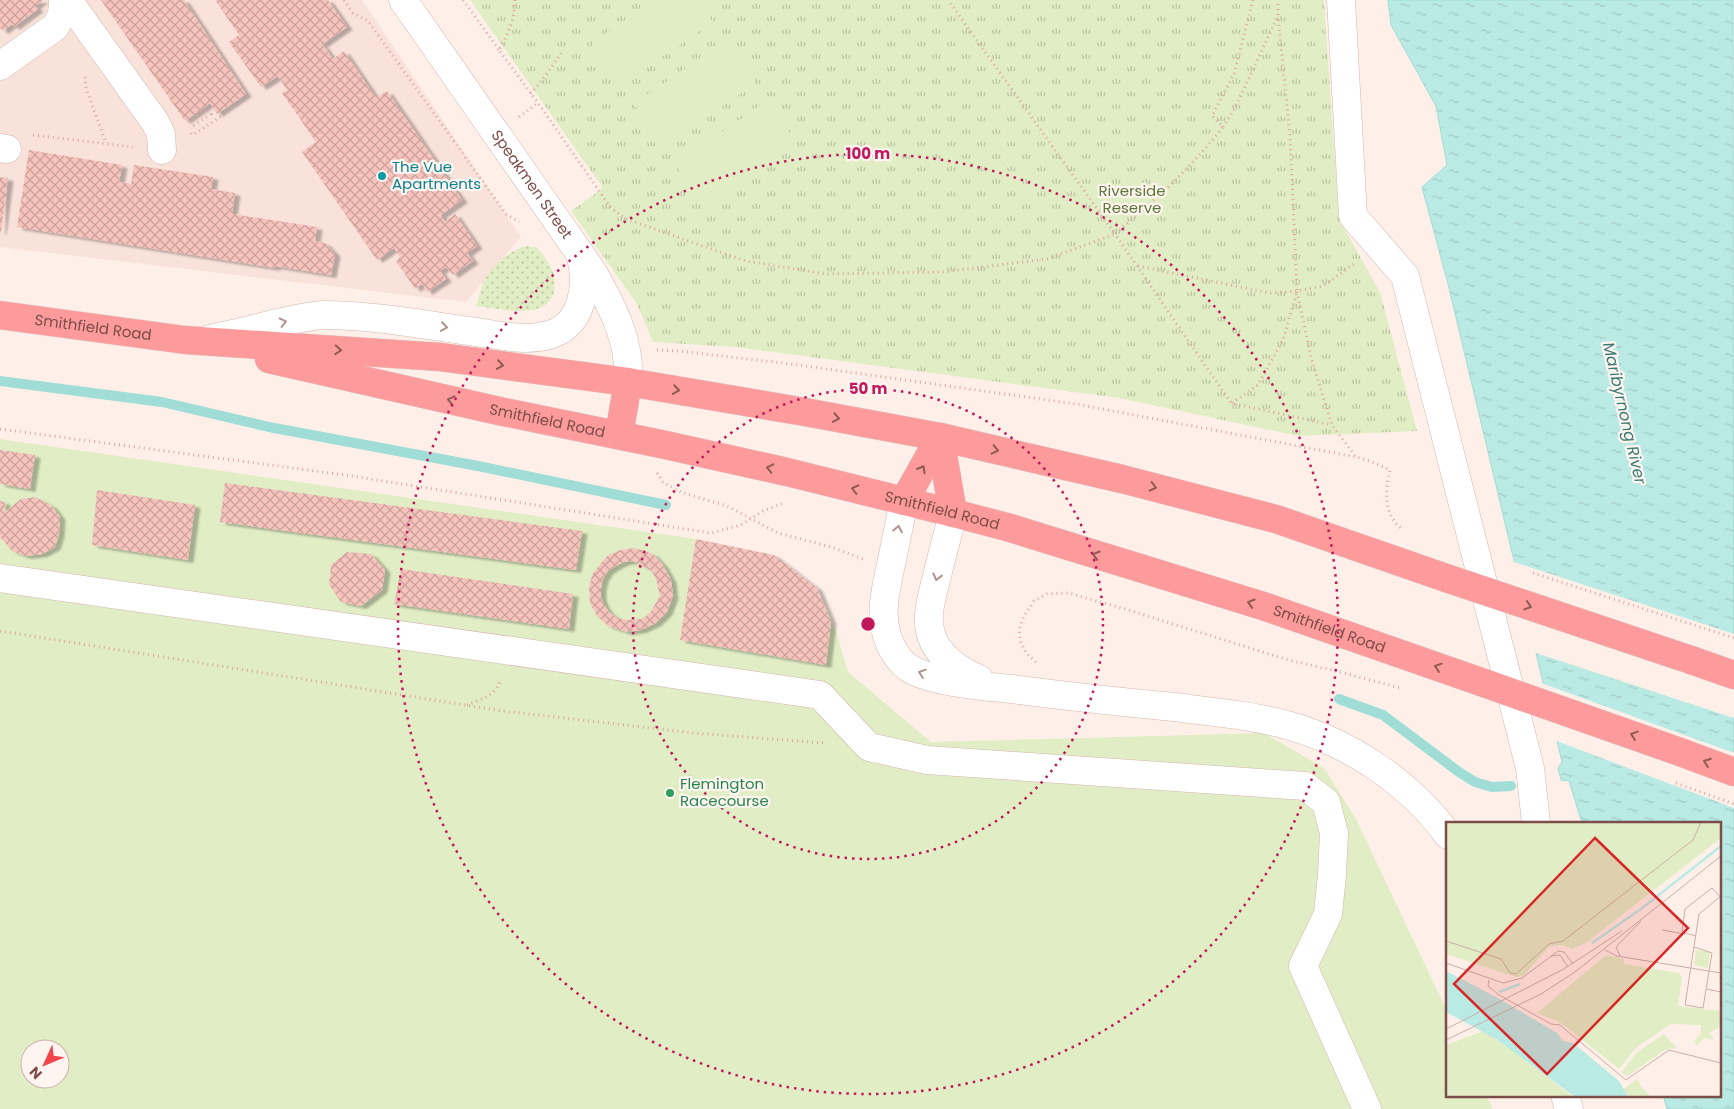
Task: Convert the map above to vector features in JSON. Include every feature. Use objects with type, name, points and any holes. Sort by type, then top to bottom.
[{"type":"highway","name":"Smithfield Road","points":[[0,315],[193,340],[440,357],[628,382],[940,437],[1122,479],[1276,519],[1734,675]]},
{"type":"highway","name":"Smithfield Road","points":[[193,340],[499,411],[619,435],[817,480],[953,512],[1007,527],[1263,606],[1734,772]]},
{"type":"highway","points":[[619,435],[628,382]]},
{"type":"highway","points":[[904,501],[940,437]]},
{"type":"highway","points":[[940,437],[953,512]]},
{"type":"street","points":[[0,66],[55,27],[62,15],[63,0]]},
{"type":"street","points":[[68,0],[159,128],[162,134],[162,150]]},
{"type":"street","name":"Speakmen Street","points":[[403,0],[497,134],[603,291],[626,346],[628,382]]},
{"type":"street","points":[[1341,0],[1353,216],[1405,276],[1530,768],[1536,822]]},
{"type":"street","points":[[193,340],[321,315],[366,317],[516,337],[546,336],[567,326],[574,318],[578,309],[584,279],[580,255]]},
{"type":"street","points":[[904,501],[884,594],[883,620],[887,637],[894,651],[914,671],[933,677],[1021,691],[1245,716],[1300,729],[1346,749],[1383,772],[1418,800],[1446,832]]},
{"type":"street","points":[[953,512],[929,611],[929,624],[933,641],[947,660],[971,676],[988,683],[1021,691]]},
{"type":"street","points":[[0,578],[820,695],[869,747],[927,760],[1305,786],[1326,802],[1334,833],[1328,914],[1303,966],[1367,1109]]},
{"type":"street","points":[[1565,1096],[1569,1109]]},
{"type":"path","points":[[344,0],[353,13],[368,21],[506,214],[525,225]]},
{"type":"path","points":[[464,0],[611,208],[626,219],[746,260],[826,274],[942,272],[1046,259],[1115,234],[1163,192],[1200,156],[1223,127],[1234,110],[1278,16]]},
{"type":"path","points":[[499,50],[512,23],[515,0]]},
{"type":"path","points":[[948,0],[1138,266],[1231,403],[1332,426]]},
{"type":"path","points":[[1223,127],[1212,116],[1234,74],[1253,0]]},
{"type":"path","points":[[1278,0],[1290,136],[1297,292],[1312,361],[1332,426],[1356,457]]},
{"type":"path","points":[[4,149],[26,142],[26,134],[106,143],[86,88],[85,78],[88,66],[100,44]]},
{"type":"path","points":[[531,94],[561,53]]},
{"type":"path","points":[[497,134],[538,103]]},
{"type":"path","points":[[1138,266],[1270,293],[1297,292],[1323,286],[1350,268],[1376,243]]},
{"type":"path","points":[[1231,403],[1258,385],[1283,340],[1297,292]]},
{"type":"path","points":[[626,346],[791,364],[1076,404],[1356,457],[1390,470],[1386,487],[1386,501],[1394,523],[1406,532]]},
{"type":"path","points":[[0,429],[345,475],[710,532],[741,525],[763,511],[792,499],[817,480]]},
{"type":"path","points":[[752,519],[778,533],[831,547],[890,566]]},
{"type":"path","points":[[1525,570],[1734,638]]},
{"type":"path","points":[[1068,593],[1125,609],[1285,660],[1400,688]]},
{"type":"path","points":[[0,631],[503,711],[694,733],[869,747]]},
{"type":"path","points":[[466,705],[488,696],[500,684],[500,667],[494,649]]},
{"type":"shaded area","points":[[0,0],[362,0],[521,237],[466,302],[0,247]]},
{"type":"green space","name":"Riverside Reserve","points":[[470,0],[1324,0],[1339,219],[1380,292],[1417,431],[1298,436],[1119,398],[735,347],[653,342],[637,304],[571,211],[603,188]]},
{"type":"green space","points":[[654,0],[698,0],[713,22],[621,85],[592,43]]},
{"type":"green space","points":[[726,40],[756,83],[663,146],[634,104]]},
{"type":"green space","points":[[767,101],[797,143],[704,206],[675,164]]},
{"type":"green space","points":[[525,246],[536,247],[549,264],[555,279],[552,297],[546,305],[524,311],[476,306],[484,282],[493,268],[507,255]]},
{"type":"green space","name":"Flemington Racecourse","points":[[0,439],[696,539],[817,588],[836,631],[848,672],[931,742],[1264,733],[1324,768],[1356,819],[1446,1009],[1446,1096],[1486,1096],[1493,1109],[0,1109]]},
{"type":"water","name":"Maribyrnong River","points":[[1388,0],[1733,0],[1734,1109],[1667,1109],[1663,1096],[1722,1096],[1722,822],[1582,822],[1569,781],[1561,780],[1558,768],[1562,762],[1448,284],[1422,187],[1447,165],[1436,106],[1391,25]]},
{"type":"pier","points":[[1511,561],[1734,634],[1734,718],[1533,652]]},
{"type":"pier","points":[[1541,683],[1734,753],[1734,808],[1554,740]]},
{"type":"building","points":[[0,0],[43,0],[35,6],[38,9],[14,27],[12,24],[3,31],[0,28]]},
{"type":"building","points":[[101,0],[184,0],[246,94],[217,114],[210,103],[185,121]]},
{"type":"building","name":"The Vue Apartments","points":[[215,0],[328,0],[347,27],[307,55],[323,45],[333,59],[344,51],[376,98],[387,91],[462,200],[441,215],[445,222],[455,214],[477,246],[467,253],[473,261],[453,275],[446,267],[440,271],[446,279],[427,292],[422,284],[415,289],[396,261],[400,257],[394,248],[377,260],[302,152],[316,142],[282,93],[287,90],[278,76],[261,87],[229,42],[239,35]]},
{"type":"building","points":[[29,150],[122,165],[119,182],[131,184],[134,165],[213,177],[211,189],[235,193],[232,214],[317,227],[315,241],[325,243],[335,254],[331,275],[275,266],[275,268],[17,227]]},
{"type":"building","points":[[0,177],[8,178],[1,232],[0,231]]},
{"type":"building","points":[[0,450],[35,455],[30,489],[0,484]]},
{"type":"building","points":[[225,483],[582,531],[576,570],[220,522]]},
{"type":"building","points":[[97,490],[195,505],[188,560],[92,545]]},
{"type":"building","points":[[35,497],[52,506],[60,517],[59,534],[55,547],[42,554],[26,556],[12,551],[0,537],[0,501],[5,502],[4,513],[21,499]]},
{"type":"building","points":[[696,539],[774,555],[817,588],[831,621],[826,665],[680,640]]},
{"type":"building","points":[[635,548],[653,554],[663,565],[671,580],[673,596],[667,612],[656,623],[641,630],[627,632],[608,626],[597,616],[590,603],[589,586],[593,573],[607,556],[620,550]],"holes":[[[633,561],[651,570],[656,579],[660,596],[650,613],[642,619],[627,620],[617,618],[609,612],[601,597],[603,579],[608,571],[624,562]]]},
{"type":"building","points":[[347,552],[371,554],[385,570],[382,590],[361,606],[341,602],[329,585],[331,565]]},
{"type":"building","points":[[401,569],[573,594],[569,629],[394,604]]},
{"type":"waterway","points":[[0,381],[162,402],[269,427],[478,466],[666,505]]},
{"type":"waterway","points":[[1339,699],[1383,715],[1475,782],[1492,787],[1511,786]]},
{"type":"place","name":"The Vue Apartments","points":[[382,176]]},
{"type":"place","name":"Flemington Racecourse","points":[[670,793]]}]
